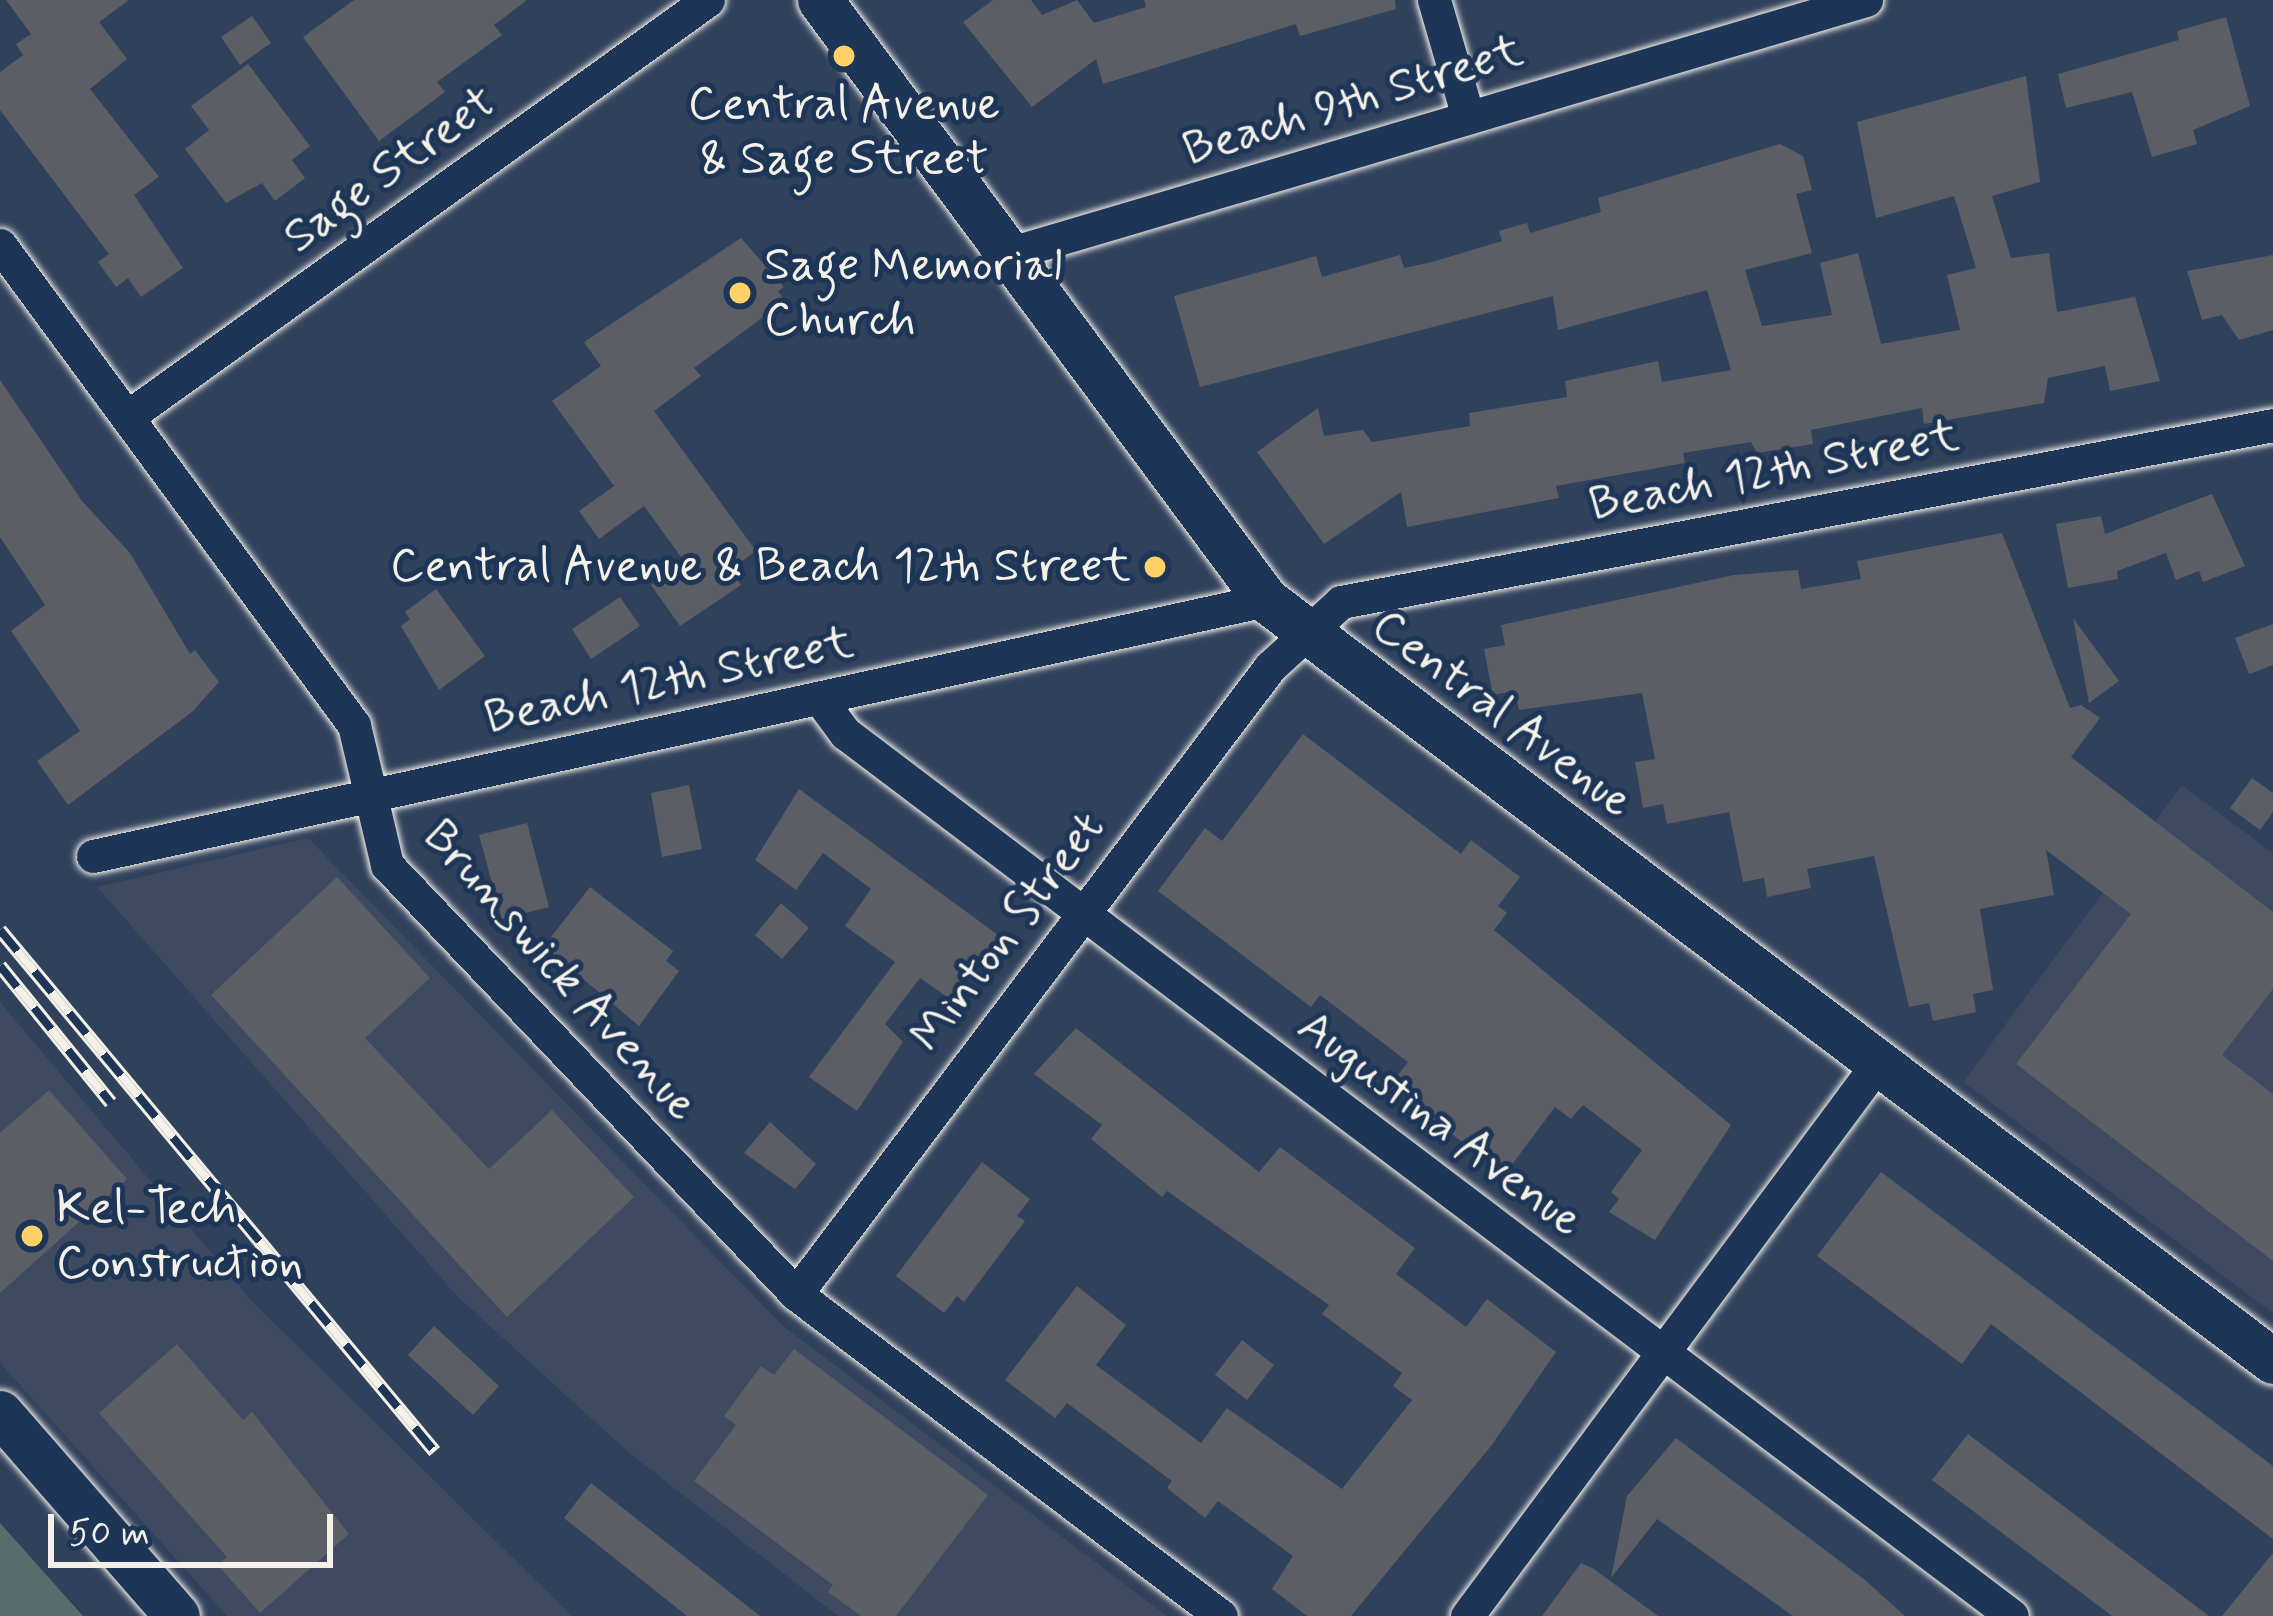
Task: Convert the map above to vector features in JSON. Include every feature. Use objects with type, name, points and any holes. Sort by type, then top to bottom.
[{"type":"street","name":"Sage Street","points":[[127,417],[708,0]]},
{"type":"street","name":"Central Avenue","points":[[820,0],[1004,254],[1266,600],[1306,635],[2273,1361]]},
{"type":"street","points":[[1433,0],[1468,117]]},
{"type":"street","name":"Beach 9th Street","points":[[1004,254],[1866,0]]},
{"type":"street","name":"Brunswick Avenue","points":[[0,245],[354,725],[387,865],[796,1294],[1221,1616]]},
{"type":"street","name":"Beach 12th Street","points":[[1306,635],[1341,602],[2273,425]]},
{"type":"street","name":"Beach 12th Street","points":[[94,856],[1266,600]]},
{"type":"street","name":"Minton Street","points":[[796,1294],[1270,667],[1306,635]]},
{"type":"street","name":"Augustina Avenue","points":[[819,698],[845,733],[2012,1616]]},
{"type":"street","points":[[1467,1616],[1878,1063]]},
{"type":"street","points":[[0,1413],[177,1616]]},
{"type":"shaded area","points":[[2182,785],[2273,853],[2273,1313],[1963,1082]]},
{"type":"shaded area","points":[[308,838],[783,1326],[1167,1616],[838,1616],[628,1452],[457,1296],[97,887]]},
{"type":"shaded area","points":[[0,1002],[250,1299],[572,1616],[227,1616],[0,1363]]},
{"type":"green space","points":[[0,1523],[83,1616],[0,1616]]},
{"type":"building","points":[[6,0],[129,0],[99,22],[127,59],[90,89],[159,177],[134,195],[183,268],[141,297],[128,278],[116,287],[98,262],[109,254],[0,110],[0,72],[23,55],[16,44],[31,34]]},
{"type":"building","points":[[354,0],[527,0],[494,25],[502,35],[437,82],[445,92],[379,141],[303,37]]},
{"type":"building","points":[[993,0],[1031,0],[1042,15],[1077,0],[1094,23],[1146,7],[1144,0],[1395,0],[1396,9],[1300,36],[1296,24],[1103,84],[1096,59],[1032,107],[963,22]]},
{"type":"building","points":[[252,16],[271,43],[240,65],[221,37]]},
{"type":"building","points":[[2226,17],[2250,106],[2193,130],[2197,144],[2152,157],[2132,92],[2066,108],[2058,74],[2179,40],[2177,31]]},
{"type":"building","points":[[248,64],[310,146],[292,160],[305,178],[275,201],[262,183],[226,203],[185,149],[209,130],[191,106]]},
{"type":"building","points":[[2026,76],[2040,182],[1992,196],[2011,258],[2049,253],[2057,312],[2135,297],[2160,381],[2110,391],[2105,366],[2048,378],[2044,403],[1924,424],[1922,408],[1811,430],[1813,444],[1757,453],[1751,442],[1683,453],[1685,463],[1556,486],[1559,498],[1407,527],[1401,492],[1324,544],[1257,452],[1318,408],[1324,436],[1363,430],[1372,442],[1470,426],[1469,413],[1567,397],[1565,381],[1658,361],[1662,382],[1731,370],[1707,290],[1558,330],[1553,296],[1200,387],[1174,296],[1316,256],[1322,277],[1400,255],[1404,268],[1432,262],[1502,241],[1499,231],[1527,223],[1530,233],[1601,212],[1598,198],[1780,144],[1803,156],[1812,190],[1796,194],[1812,253],[1745,270],[1762,326],[1832,315],[1820,263],[1858,253],[1881,344],[1960,330],[1947,275],[1976,268],[1954,196],[1876,218],[1857,122]]},
{"type":"building","points":[[741,238],[784,287],[778,291],[785,301],[694,368],[701,376],[654,411],[756,551],[730,570],[741,585],[680,626],[651,585],[684,561],[644,506],[599,539],[579,511],[614,486],[552,401],[601,366],[584,342]]},
{"type":"building","points":[[2273,255],[2273,330],[2239,340],[2222,315],[2202,320],[2187,271]]},
{"type":"building","points":[[0,380],[82,501],[130,553],[190,654],[195,650],[219,682],[192,712],[68,805],[37,761],[80,731],[11,631],[45,605],[0,537]]},
{"type":"building","points":[[2212,494],[2245,566],[2203,582],[2199,571],[2176,580],[2166,553],[2117,571],[2118,579],[2068,588],[2056,524],[2101,516],[2105,534]]},
{"type":"building","points":[[2002,533],[2070,708],[2081,705],[2100,718],[2071,757],[2273,912],[2273,989],[2222,1055],[2273,1094],[2273,1261],[2016,1064],[2131,914],[2046,850],[2054,895],[1980,909],[1993,990],[1973,994],[1976,1012],[1933,1021],[1929,1003],[1909,1007],[1874,856],[1807,869],[1811,888],[1767,897],[1764,878],[1743,882],[1729,812],[1667,824],[1663,804],[1643,808],[1635,762],[1655,759],[1642,693],[1519,710],[1515,691],[1493,695],[1484,649],[1505,645],[1501,625],[1734,575],[1798,570],[1801,589],[1861,579],[1857,561]]},
{"type":"building","points":[[436,589],[485,656],[439,690],[401,626],[410,619],[405,612]]},
{"type":"building","points":[[620,597],[640,626],[591,659],[572,629]]},
{"type":"building","points":[[2073,618],[2119,681],[2089,703]]},
{"type":"building","points":[[2273,624],[2273,665],[2249,674],[2235,638]]},
{"type":"building","points":[[1303,734],[1461,854],[1471,840],[1520,877],[1498,906],[1507,913],[1494,930],[1731,1125],[1655,1240],[1609,1212],[1619,1199],[1611,1192],[1642,1150],[1583,1105],[1571,1119],[1555,1107],[1505,1174],[1389,1087],[1408,1062],[1320,995],[1311,1007],[1158,891],[1205,828],[1222,841]]},
{"type":"building","points":[[2252,778],[2273,793],[2273,812],[2260,830],[2230,808]]},
{"type":"building","points":[[689,785],[702,849],[662,857],[651,793]]},
{"type":"building","points":[[799,789],[1002,938],[950,999],[920,978],[885,1024],[903,1042],[857,1111],[809,1077],[895,962],[845,926],[871,889],[823,853],[796,890],[755,860]]},
{"type":"building","points":[[527,823],[549,907],[502,919],[479,835]]},
{"type":"building","points":[[337,877],[430,978],[365,1038],[489,1169],[552,1110],[634,1197],[507,1317],[211,995]]},
{"type":"building","points":[[590,887],[673,951],[666,961],[679,971],[639,1026],[544,946]]},
{"type":"building","points":[[781,903],[809,928],[782,959],[755,935]]},
{"type":"building","points":[[1076,1028],[1259,1172],[1280,1147],[1415,1248],[1396,1274],[1466,1327],[1487,1299],[1556,1352],[1491,1446],[1351,1616],[1307,1616],[1272,1589],[1293,1556],[1218,1501],[1205,1518],[1167,1488],[1172,1481],[1067,1403],[1055,1418],[1005,1380],[1077,1286],[1126,1325],[1096,1365],[1201,1443],[1227,1408],[1342,1489],[1412,1400],[1393,1386],[1402,1373],[1322,1314],[1329,1305],[1167,1191],[1162,1197],[1091,1139],[1102,1125],[1034,1074]]},
{"type":"building","name":"Kel-Tech Construction","points":[[49,1090],[127,1179],[0,1293],[0,1133]]},
{"type":"building","points":[[770,1122],[816,1164],[795,1189],[744,1153]]},
{"type":"building","points":[[982,1162],[1030,1199],[1017,1216],[1025,1221],[964,1302],[957,1296],[944,1313],[896,1276]]},
{"type":"building","points":[[1881,1172],[2273,1466],[2273,1539],[1991,1324],[1962,1364],[1817,1256]]},
{"type":"building","points":[[434,1326],[499,1386],[473,1415],[408,1355]]},
{"type":"building","points":[[1242,1340],[1274,1365],[1247,1400],[1215,1375]]},
{"type":"building","points":[[177,1344],[243,1420],[252,1412],[349,1534],[260,1613],[218,1565],[227,1557],[99,1413]]},
{"type":"building","points":[[794,1349],[988,1495],[896,1616],[861,1616],[828,1592],[833,1585],[694,1481],[736,1425],[724,1416],[761,1366],[774,1375]]},
{"type":"building","points":[[1968,1434],[2209,1616],[2112,1616],[1932,1480]]},
{"type":"building","points":[[1676,1438],[1865,1580],[1905,1616],[1793,1616],[1657,1519],[1611,1578],[1627,1496]]},
{"type":"building","points":[[591,1483],[760,1616],[687,1616],[564,1518]]},
{"type":"building","points":[[2273,1553],[2273,1616],[2222,1616]]},
{"type":"building","points":[[1581,1563],[1594,1569],[1658,1616],[1542,1616]]},
{"type":"railway","points":[[0,930],[435,1452]]},
{"type":"railway","points":[[0,966],[111,1103]]},
{"type":"place","name":"Central Avenue & Sage Street","points":[[844,56]]},
{"type":"place","name":"Sage Memorial Church","points":[[740,293]]},
{"type":"place","name":"Central Avenue & Beach 12th Street","points":[[1155,567]]},
{"type":"place","name":"Kel-Tech Construction","points":[[32,1236]]}]
